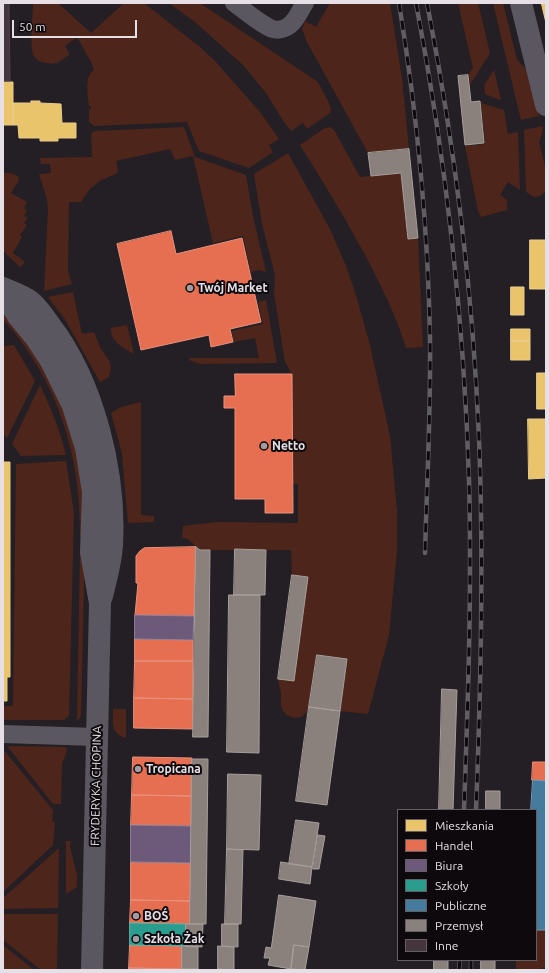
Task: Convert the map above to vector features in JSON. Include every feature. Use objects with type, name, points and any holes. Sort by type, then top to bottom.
[{"type":"street","points":[[234,3],[267,26],[274,29],[286,28],[291,24],[304,3]]},
{"type":"street","points":[[521,3],[545,95]]},
{"type":"street","name":"FRYDERYKA CHOPINA","points":[[3,289],[23,296],[31,302],[62,341],[76,367],[89,400],[106,458],[111,492],[111,554],[100,603],[92,970]]},
{"type":"street","points":[[3,734],[96,737]]},
{"type":"shaded area","points":[[33,3],[58,3],[91,33],[124,3],[144,3],[200,47],[215,61],[260,112],[279,139],[269,145],[273,152],[249,168],[199,151],[187,122],[94,126],[89,122],[89,109],[91,109],[91,106],[89,106],[88,81],[94,70],[91,62],[77,37],[65,46],[70,55],[55,64],[42,62],[34,56],[32,46]]},
{"type":"shaded area","points":[[169,3],[200,3],[318,82],[329,103],[331,109],[330,113],[307,129],[303,123],[291,131],[266,93],[243,65],[195,22]]},
{"type":"shaded area","points":[[330,3],[390,3],[402,78],[409,149],[368,153],[307,42],[302,29],[305,21],[316,27]]},
{"type":"shaded area","points":[[458,3],[478,3],[490,53],[470,85],[469,73],[473,68]]},
{"type":"shaded area","points":[[493,3],[503,3],[517,60],[527,70],[539,116],[521,120]]},
{"type":"shaded area","points":[[494,70],[500,100],[485,94],[484,85]]},
{"type":"shaded area","points":[[481,103],[504,110],[508,134],[518,132],[520,190],[508,182],[500,195],[507,200],[507,210],[481,217],[478,211],[465,146],[485,144]]},
{"type":"shaded area","points":[[542,126],[543,130],[539,142],[546,170],[546,191],[540,196],[534,197],[526,192],[524,130]]},
{"type":"shaded area","points":[[184,127],[195,157],[246,175],[253,216],[266,272],[259,270],[251,272],[243,236],[213,243],[193,156],[175,160],[170,149],[116,161],[118,171],[116,174],[101,180],[90,189],[81,202],[69,202],[68,271],[72,284],[44,291],[48,209],[47,199],[39,174],[51,173],[50,164],[41,164],[40,158],[92,157],[91,134],[94,131]]},
{"type":"shaded area","points":[[330,127],[334,130],[360,177],[401,173],[408,239],[418,238],[423,347],[406,348],[393,311],[364,253],[333,198],[300,145],[325,128]]},
{"type":"shaded area","points":[[288,153],[330,229],[346,266],[370,345],[390,436],[397,511],[397,550],[389,635],[368,714],[340,711],[347,659],[317,655],[309,707],[306,713],[301,717],[294,718],[287,715],[283,711],[278,679],[308,577],[292,575],[291,550],[200,550],[188,539],[182,538],[183,526],[217,522],[298,523],[298,484],[292,484],[292,374],[285,362],[274,293],[275,275],[262,224],[254,174]]},
{"type":"shaded area","points":[[3,173],[10,173],[18,176],[19,180],[11,193],[27,202],[24,208],[27,210],[24,216],[28,218],[24,223],[27,225],[20,235],[22,237],[13,253],[25,262],[20,267],[3,251]]},
{"type":"shaded area","points":[[73,292],[82,334],[94,332],[101,349],[110,362],[111,368],[109,377],[100,382],[66,321],[48,297]]},
{"type":"shaded area","points":[[266,300],[277,363],[200,364],[189,360],[189,358],[259,358],[255,338],[233,342],[232,331],[263,324],[258,302]]},
{"type":"shaded area","points":[[3,312],[44,367],[69,424],[81,472],[86,537],[80,537],[76,477],[71,448],[62,420],[52,394],[38,368],[22,343],[3,319]]},
{"type":"shaded area","points":[[127,325],[134,354],[118,344],[111,333],[111,328]]},
{"type":"shaded area","points":[[14,345],[35,381],[7,438],[4,435],[3,346]]},
{"type":"shaded area","points":[[40,385],[55,420],[66,455],[21,456],[12,444]]},
{"type":"shaded area","points":[[141,402],[141,515],[154,516],[154,522],[128,523],[122,454],[111,413],[121,407]]},
{"type":"shaded area","points":[[66,461],[74,513],[69,716],[64,720],[3,720],[3,706],[13,706],[16,464]]},
{"type":"shaded area","points":[[85,547],[81,714],[77,721],[80,551]]},
{"type":"shaded area","points":[[113,709],[126,709],[126,738],[121,736],[115,730],[113,723]]},
{"type":"shaded area","points":[[7,746],[65,747],[67,749],[62,764],[61,804],[53,804]]},
{"type":"shaded area","points":[[3,749],[53,810],[52,822],[55,822],[53,845],[3,892]]},
{"type":"shaded area","points":[[66,841],[71,841],[70,847],[77,875],[77,887],[66,894]]},
{"type":"shaded area","points":[[59,848],[58,908],[3,909],[3,898]]},
{"type":"shaded area","points":[[3,914],[58,914],[57,970],[41,970],[3,940]]},
{"type":"shaded area","points":[[537,930],[546,930],[546,967],[537,970],[516,970],[516,961],[537,961]]},
{"type":"shaded area","points":[[3,945],[34,970],[3,970]]},
{"type":"building: Mieszkania","points":[[541,3],[546,3],[546,23],[542,6]]},
{"type":"building: Mieszkania","points":[[3,82],[13,82],[13,125],[3,125]]},
{"type":"building: Mieszkania","points":[[31,101],[61,104],[62,123],[76,123],[76,138],[58,138],[58,141],[40,141],[40,138],[19,138],[18,125],[13,125],[13,103],[31,103]]},
{"type":"building: Mieszkania","points":[[530,240],[546,240],[546,289],[530,289]]},
{"type":"building: Mieszkania","points":[[511,287],[524,287],[524,315],[511,315]]},
{"type":"building: Mieszkania","points":[[511,329],[530,329],[530,341],[511,341]]},
{"type":"building: Mieszkania","points":[[511,341],[530,341],[530,360],[511,360]]},
{"type":"building: Mieszkania","points":[[537,373],[546,373],[546,409],[537,409]]},
{"type":"building: Mieszkania","points":[[528,419],[546,419],[546,478],[529,479]]},
{"type":"building: Mieszkania","points":[[3,462],[10,462],[10,677],[7,677],[7,701],[3,701]]},
{"type":"building: Handel","name":"Twój Market","points":[[171,231],[176,254],[242,238],[261,322],[230,329],[233,342],[211,347],[209,335],[141,350],[117,244]]},
{"type":"building: Handel","name":"Netto","points":[[235,374],[292,374],[293,513],[265,513],[265,499],[235,499],[235,408],[224,408],[224,396],[235,396]]},
{"type":"building: Handel","points":[[196,547],[194,616],[135,615],[138,583],[136,583],[136,556],[140,551],[144,548]]},
{"type":"building: Handel","points":[[135,639],[193,640],[193,661],[135,661]]},
{"type":"building: Handel","points":[[135,661],[193,661],[193,699],[134,698]]},
{"type":"building: Handel","points":[[134,698],[193,699],[193,729],[134,728]]},
{"type":"building: Handel","points":[[133,757],[192,758],[192,796],[132,795]]},
{"type":"building: Handel","points":[[533,762],[546,762],[546,781],[532,780]]},
{"type":"building: Handel","points":[[132,795],[192,796],[192,826],[131,825]]},
{"type":"building: Handel","points":[[131,862],[191,863],[190,901],[131,900]]},
{"type":"building: Handel","points":[[131,900],[190,901],[190,924],[130,923]]},
{"type":"building: Handel","points":[[130,945],[182,946],[182,969],[129,968]]},
{"type":"building: Handel","points":[[129,968],[179,969],[179,970],[129,970]]},
{"type":"building: Biura","points":[[135,615],[194,616],[193,640],[135,639]]},
{"type":"building: Biura","points":[[131,825],[192,826],[191,863],[131,862]]},
{"type":"building: Szkoły","points":[[130,923],[186,924],[186,946],[130,945]]},
{"type":"building: Publiczne","points":[[533,780],[546,781],[546,930],[537,930],[537,809],[531,809]]},
{"type":"building: Przemysł","points":[[468,75],[471,102],[480,101],[484,143],[465,145],[458,76]]},
{"type":"building: Przemysł","points":[[409,149],[418,238],[408,239],[401,173],[371,176],[368,153]]},
{"type":"building: Przemysł","points":[[196,547],[200,550],[210,550],[208,737],[193,737]]},
{"type":"building: Przemysł","points":[[235,549],[266,550],[265,595],[234,595]]},
{"type":"building: Przemysł","points":[[292,575],[308,577],[294,681],[278,679]]},
{"type":"building: Przemysł","points":[[229,595],[260,595],[259,753],[227,752]]},
{"type":"building: Przemysł","points":[[317,655],[347,659],[340,711],[309,707]]},
{"type":"building: Przemysł","points":[[442,689],[457,690],[453,809],[439,809]]},
{"type":"building: Przemysł","points":[[309,707],[340,711],[327,805],[296,801]]},
{"type":"building: Przemysł","points":[[192,759],[208,759],[206,924],[190,924]]},
{"type":"building: Przemysł","points":[[228,774],[261,775],[259,850],[227,849]]},
{"type":"building: Przemysł","points":[[486,791],[500,791],[500,809],[486,809]]},
{"type":"building: Przemysł","points":[[296,820],[319,823],[312,867],[289,864]]},
{"type":"building: Przemysł","points":[[318,835],[325,836],[319,869],[313,869]]},
{"type":"building: Przemysł","points":[[227,849],[243,850],[241,924],[225,924]]},
{"type":"building: Przemysł","points":[[281,862],[312,867],[310,884],[279,879]]},
{"type":"building: Przemysł","points":[[279,895],[316,901],[309,947],[294,945],[291,969],[268,965],[270,958],[264,958],[266,947],[271,948]]},
{"type":"building: Przemysł","points":[[186,924],[203,924],[202,947],[186,946]]},
{"type":"building: Przemysł","points":[[222,924],[238,924],[238,947],[222,946]]},
{"type":"building: Przemysł","points":[[294,945],[309,947],[305,970],[291,969]]},
{"type":"building: Przemysł","points":[[182,946],[198,947],[198,969],[182,969]]},
{"type":"building: Przemysł","points":[[218,946],[234,947],[234,970],[218,969]]},
{"type":"building: Przemysł","points":[[434,961],[448,961],[448,970],[434,970]]},
{"type":"building: Przemysł","points":[[481,961],[495,961],[495,970],[481,970]]},
{"type":"building: Inne","points":[[3,3],[9,3],[10,81],[3,81]]},
{"type":"railway","points":[[399,3],[416,128],[424,212],[429,296],[430,365],[425,553]]},
{"type":"railway","points":[[416,3],[427,62],[445,181],[458,300],[467,420],[470,521],[470,604],[464,809]]},
{"type":"railway","points":[[427,3],[446,111],[461,220],[476,384],[481,485],[482,578],[476,809]]},
{"type":"railway","points":[[459,970],[460,961]]},
{"type":"railway","points":[[471,961],[471,970]]},
{"type":"place","name":"Twój Market","points":[[190,288]]},
{"type":"place","name":"Netto","points":[[264,446]]},
{"type":"place","name":"Tropicana","points":[[138,769]]},
{"type":"place","name":"BOŚ","points":[[136,916]]},
{"type":"place","name":"Szkoła Żak","points":[[136,939]]}]
